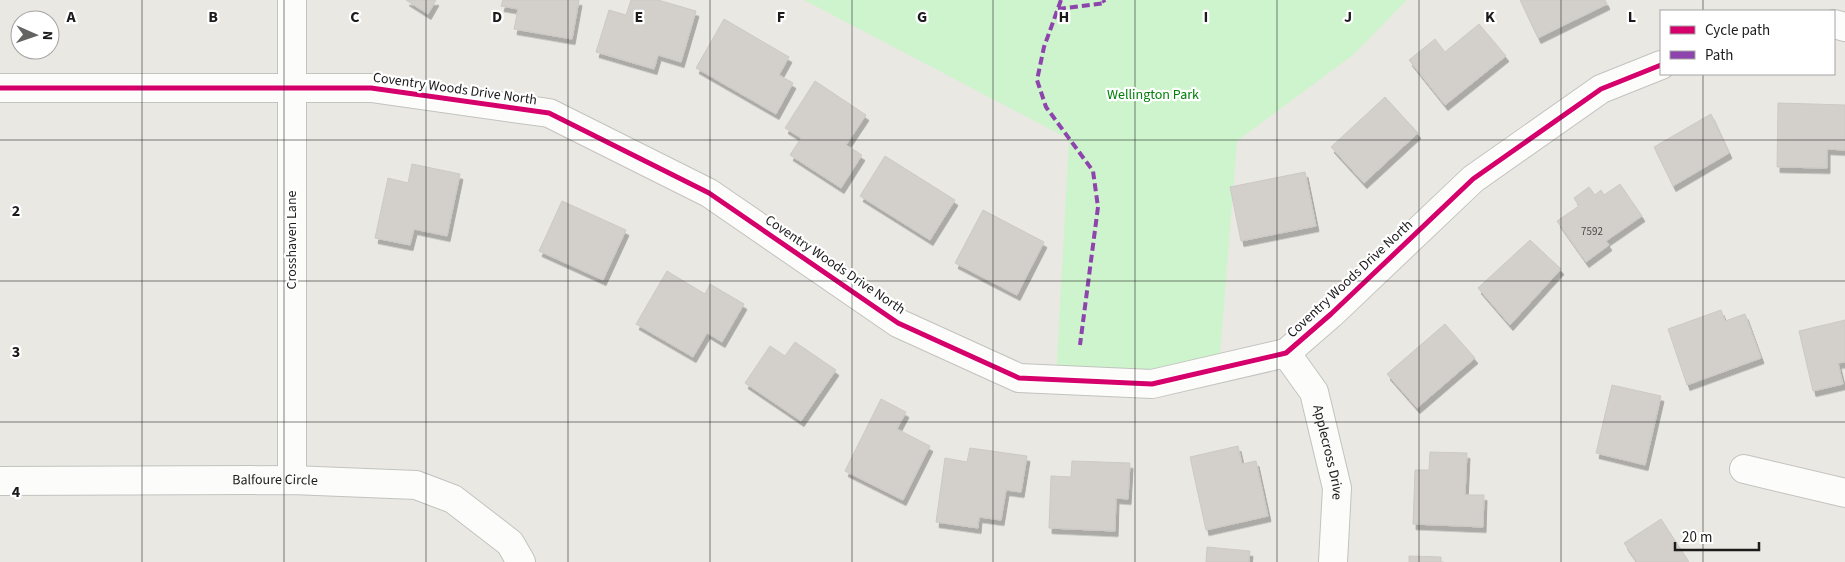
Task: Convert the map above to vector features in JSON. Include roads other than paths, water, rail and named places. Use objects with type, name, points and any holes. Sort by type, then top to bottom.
[{"type":"street","name":"Crosshaven Lane","points":[[292,0],[292,480]]},
{"type":"street","name":"Coventry Woods Drive North","points":[[0,88],[292,86],[371,88],[549,113],[709,193],[898,322],[1019,378],[1152,384],[1286,353],[1331,314],[1473,179],[1601,89],[1660,65]]},
{"type":"street","name":"Applecross Drive","points":[[1286,353],[1314,392],[1337,488],[1333,562]]},
{"type":"street","points":[[1744,468],[1845,493]]},
{"type":"street","name":"Balfoure Circle","points":[[0,482],[292,480],[416,485],[453,499],[510,543],[521,562]]},
{"type":"park label","name":"Wellington Park","points":[[1153,95]]}]
